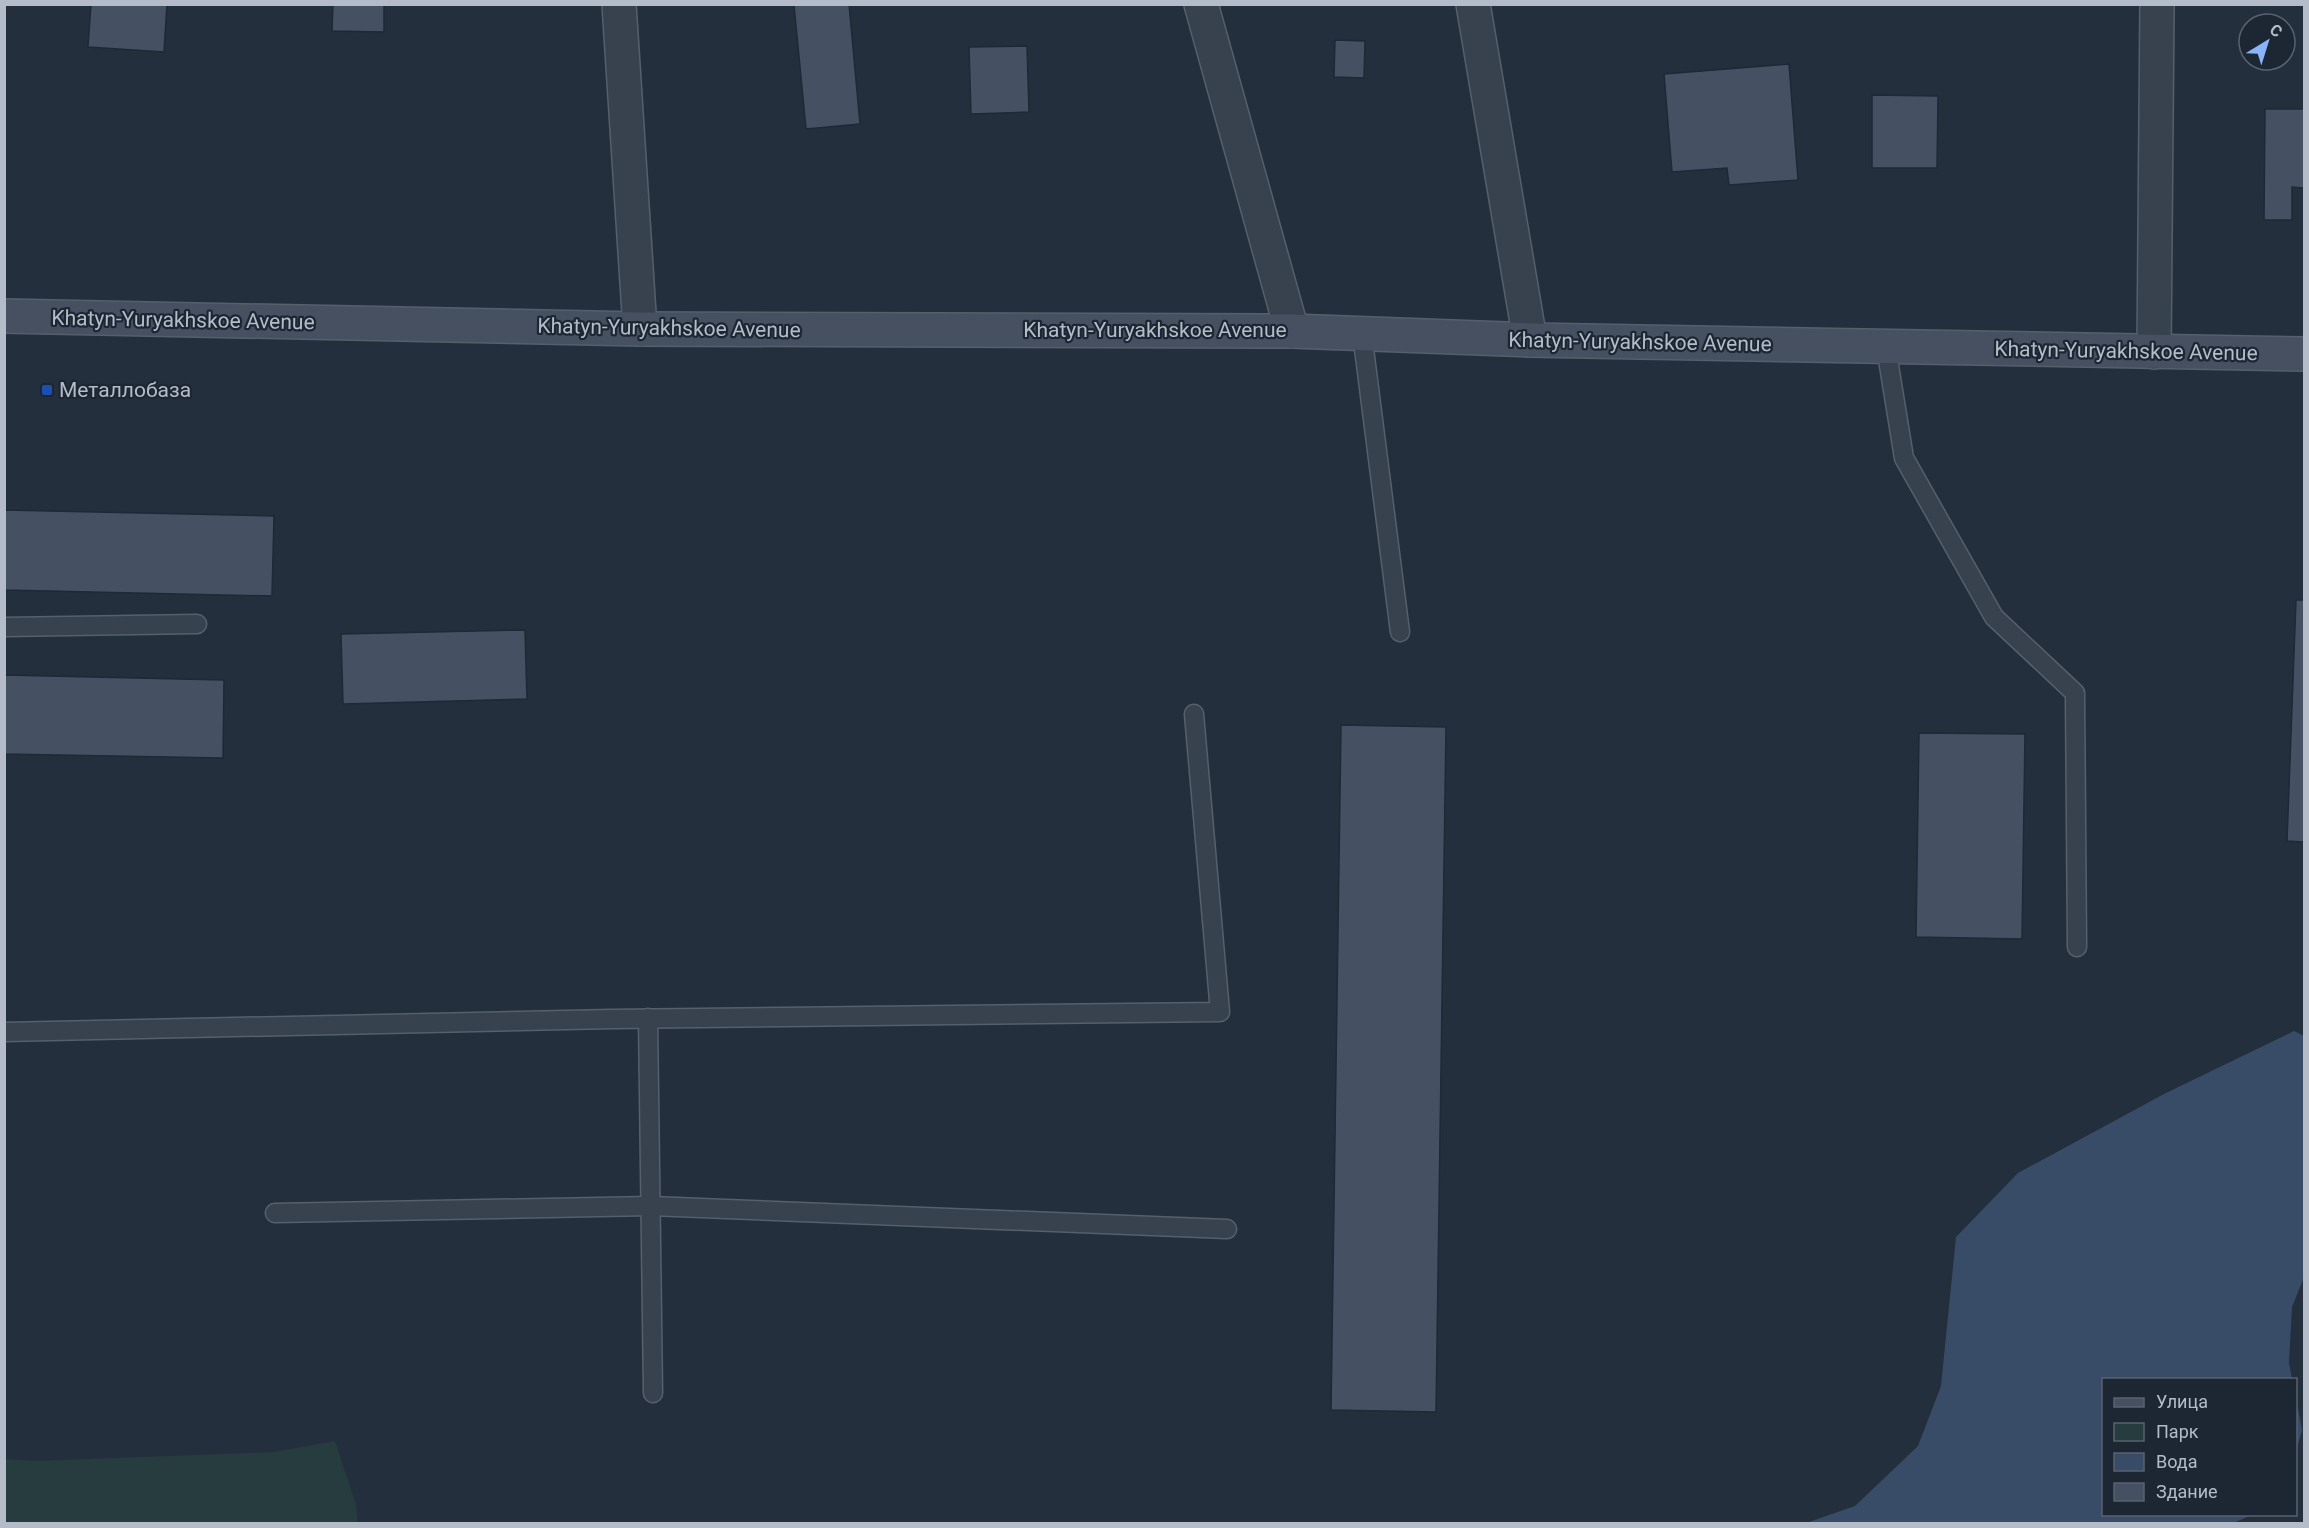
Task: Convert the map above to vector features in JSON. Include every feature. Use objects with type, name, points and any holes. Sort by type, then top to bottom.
[{"type":"main road","name":"Khatyn-Yuryakhskoe Avenue","points":[[4,316],[640,329],[1292,330],[1530,340],[2304,354]]},
{"type":"street","points":[[619,4],[640,329]]},
{"type":"street","points":[[1201,4],[1292,330]]},
{"type":"street","points":[[1473,4],[1530,340]]},
{"type":"street","points":[[2154,352],[2157,4]]},
{"type":"lane","points":[[1362,333],[1400,632]]},
{"type":"lane","points":[[1886,347],[1904,458],[1994,617],[2075,693],[2077,947]]},
{"type":"lane","points":[[4,627],[197,624]]},
{"type":"lane","points":[[4,1032],[648,1018],[1220,1012],[1194,714]]},
{"type":"lane","points":[[648,1018],[653,1393]]},
{"type":"lane","points":[[275,1213],[651,1206],[1227,1229]]},
{"type":"green space","points":[[335,1441],[356,1505],[358,1523],[5,1523],[5,1459],[36,1461],[274,1452]]},
{"type":"water","points":[[2294,1031],[2304,1036],[2304,1277],[2292,1307],[2289,1363],[2292,1378],[2102,1378],[2102,1516],[2250,1516],[2231,1524],[1806,1523],[1855,1506],[1918,1446],[1941,1386],[1956,1237],[2018,1173],[2164,1094]]},
{"type":"water","points":[[2297,1403],[2302,1430],[2297,1448]]},
{"type":"building","points":[[91,4],[167,4],[164,52],[88,47]]},
{"type":"building","points":[[333,4],[384,4],[384,32],[332,31]]},
{"type":"building","points":[[849,4],[860,124],[806,129],[794,5]]},
{"type":"building","points":[[1335,40],[1365,41],[1364,78],[1334,77]]},
{"type":"building","points":[[1027,46],[1029,112],[971,114],[969,47]]},
{"type":"building","points":[[1789,64],[1798,180],[1729,185],[1727,168],[1672,172],[1664,74]]},
{"type":"building","points":[[1872,95],[1938,96],[1937,168],[1872,168]]},
{"type":"building","points":[[2265,109],[2304,109],[2304,188],[2292,187],[2292,220],[2264,220]]},
{"type":"building","points":[[4,510],[274,516],[272,596],[4,590]]},
{"type":"building","points":[[2296,600],[2304,600],[2304,842],[2287,841]]},
{"type":"building","points":[[525,630],[527,699],[343,704],[341,634]]},
{"type":"building","points":[[4,675],[224,680],[223,758],[4,754]]},
{"type":"building","points":[[1341,725],[1446,727],[1436,1412],[1331,1410]]},
{"type":"building","points":[[1919,733],[2025,734],[2022,939],[1916,937]]},
{"type":"place","name":"Металлобаза","points":[[47,390]]}]
